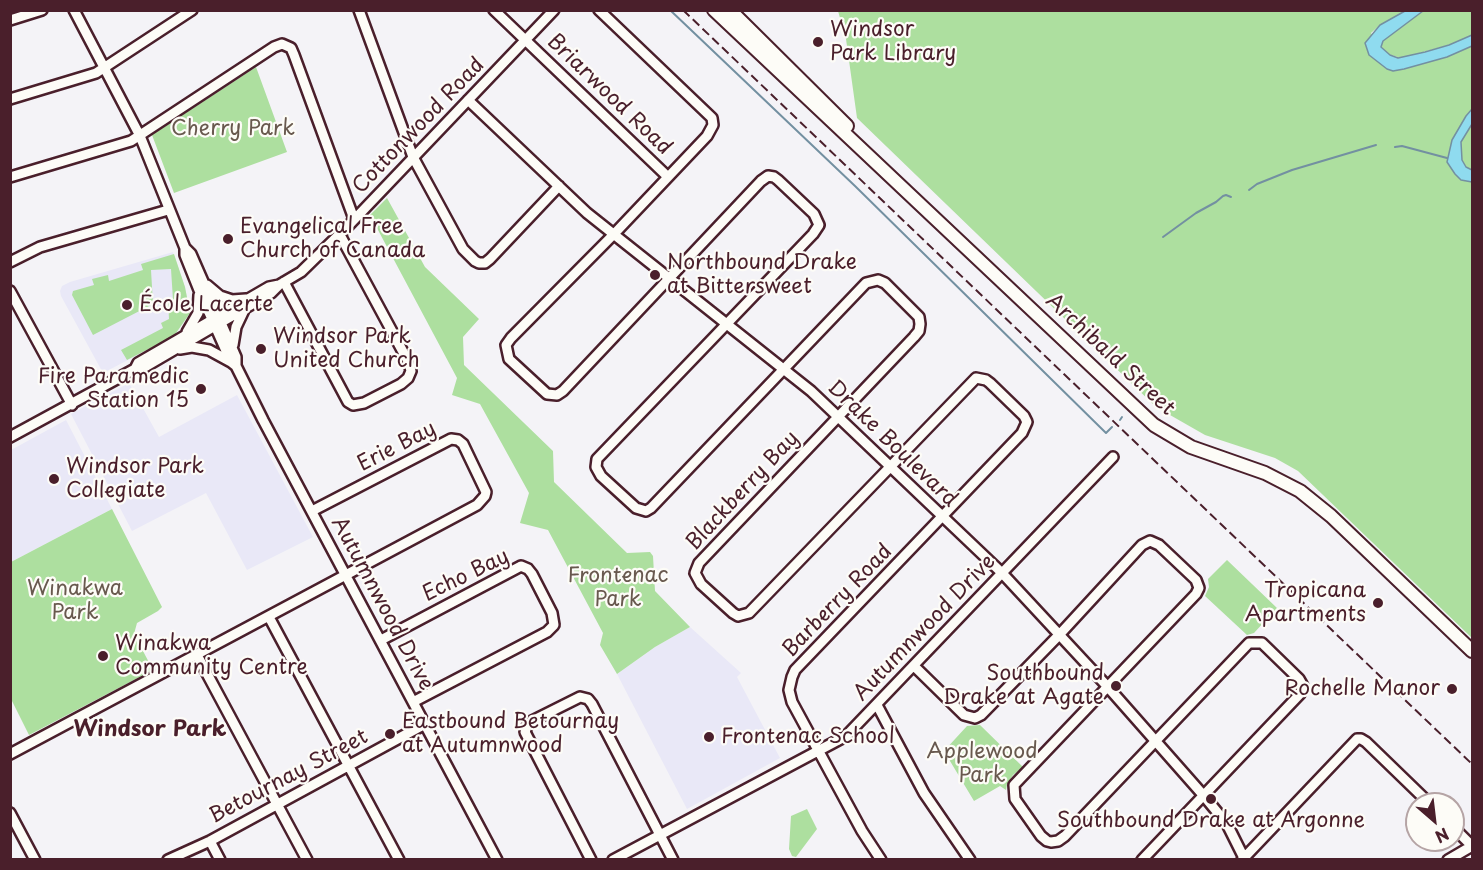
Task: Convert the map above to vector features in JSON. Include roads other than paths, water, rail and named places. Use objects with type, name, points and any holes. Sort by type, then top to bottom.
[{"type":"main road","name":"Archibald Street","points":[[714,10],[798,92],[881,166],[1154,425],[1191,447],[1264,473],[1300,491],[1331,516],[1473,651]]},
{"type":"main road","name":"Archibald Street","points":[[730,10],[863,142],[881,166]]},
{"type":"street","points":[[10,20],[42,10]]},
{"type":"street","name":"Autumnwood Drive","points":[[74,10],[140,136],[168,210],[185,248],[191,254],[234,364],[497,860]]},
{"type":"street","points":[[10,99],[96,73],[192,10]]},
{"type":"street","points":[[358,10],[413,157],[463,249],[478,263],[485,263],[490,259],[559,186]]},
{"type":"street","name":"Briarwood Road","points":[[494,10],[668,176]]},
{"type":"street","name":"Cottonwood Road","points":[[135,369],[138,363],[185,336],[271,293],[301,272],[340,235],[554,10]]},
{"type":"street","points":[[599,10],[712,118],[712,129],[506,345],[509,359],[547,394],[556,395],[563,391],[761,181],[768,176],[774,177],[814,214],[819,225],[597,459],[597,471],[634,507],[646,511],[651,508],[866,283],[878,280],[919,317],[918,331],[838,416]]},
{"type":"street","points":[[10,177],[131,141],[282,44],[291,48],[294,55],[354,219]]},
{"type":"street","name":"Drake Boulevard","points":[[468,99],[587,213],[811,391],[1002,573],[1107,686],[1227,824],[1243,859]]},
{"type":"street","points":[[10,262],[40,247],[168,210]]},
{"type":"street","points":[[281,284],[348,402],[353,405],[364,404],[401,384],[408,378],[411,371],[409,363],[340,235]]},
{"type":"street","points":[[185,336],[198,313],[202,286],[220,296],[247,304],[236,327],[233,349]]},
{"type":"street","points":[[10,291],[72,405]]},
{"type":"street","name":"Autumnwood Drive","points":[[217,321],[233,349],[236,357],[234,364]]},
{"type":"street","name":"Cottonwood Road","points":[[10,437],[135,369],[143,368],[175,350],[217,321]]},
{"type":"street","points":[[175,350],[192,347],[202,349],[234,364]]},
{"type":"street","name":"Barberry Road","points":[[881,860],[862,831],[790,697],[790,683],[795,670],[943,517],[1025,428],[1024,416],[990,383],[980,378],[971,381],[890,467]]},
{"type":"street","name":"Blackberry Bay","points":[[838,416],[699,563],[695,573],[701,584],[733,613],[738,616],[749,613],[890,467]]},
{"type":"street","name":"Erie Bay","points":[[312,511],[444,441],[458,440],[463,444],[486,492],[482,501],[346,575]]},
{"type":"street","name":"Autumnwood Drive","points":[[613,860],[846,736],[1113,458]]},
{"type":"street","points":[[914,666],[964,715],[975,718],[981,715],[1060,634],[1142,545],[1150,541],[1159,545],[1196,580],[1199,588],[1196,594],[1014,785],[1015,799],[1047,842],[1058,841],[1065,836],[1250,643],[1262,643],[1299,679],[1302,686],[1300,694],[1142,860]]},
{"type":"street","name":"Echo Bay","points":[[381,640],[521,566],[528,569],[552,613],[554,625],[547,632],[414,702]]},
{"type":"street","points":[[10,754],[346,575]]},
{"type":"street","points":[[269,616],[399,860]]},
{"type":"street","points":[[197,654],[307,860]]},
{"type":"street","points":[[591,860],[525,732],[532,721],[576,698],[585,698],[592,704],[673,860]]},
{"type":"street","points":[[877,705],[924,792],[970,860]]},
{"type":"street","name":"Betournay Street","points":[[168,860],[210,841],[425,724]]},
{"type":"street","points":[[1243,859],[1357,739],[1366,742],[1418,792]]},
{"type":"street","points":[[10,813],[35,860]]},
{"type":"street","points":[[210,841],[220,860]]},
{"type":"street","points":[[1448,860],[1473,846]]},
{"type":"water","points":[[1405,11],[1423,11],[1383,41],[1381,47],[1390,55],[1398,58],[1425,52],[1472,35],[1472,46],[1447,57],[1404,69],[1393,71],[1387,69],[1369,55],[1365,43],[1380,25]]},
{"type":"water","points":[[1472,109],[1472,124],[1461,142],[1462,160],[1466,167],[1472,170],[1472,182],[1461,180],[1447,162],[1452,140]]},
{"type":"waterway","points":[[670,10],[855,186],[1106,433],[1112,427]]},
{"type":"waterway","points":[[1249,190],[1257,184],[1292,170],[1376,145]]},
{"type":"waterway","points":[[1395,147],[1402,146],[1447,158]]},
{"type":"waterway","points":[[1163,237],[1223,196],[1231,197]]},
{"type":"railway","points":[[683,10],[1472,764]]},
{"type":"place","name":"Windsor Park Library","points":[[818,42]]},
{"type":"place","name":"Evangelical Free Church of Canada","points":[[228,239]]},
{"type":"place","name":"Northbound Drake at Bittersweet","points":[[655,275]]},
{"type":"place","name":"École Lacerte","points":[[127,305]]},
{"type":"place","name":"Windsor Park United Church","points":[[261,349]]},
{"type":"place","name":"Fire Paramedic Station 15","points":[[201,389]]},
{"type":"place","name":"Windsor Park Collegiate","points":[[54,479]]},
{"type":"place","name":"Tropicana Apartments","points":[[1378,603]]},
{"type":"place","name":"Winakwa Community Centre","points":[[103,656]]},
{"type":"place","name":"Southbound Drake at Agate","points":[[1116,686]]},
{"type":"place","name":"Rochelle Manor","points":[[1452,689]]},
{"type":"place","name":"Eastbound Betournay at Autumnwood","points":[[390,734]]},
{"type":"place","name":"Frontenac School","points":[[709,737]]},
{"type":"place","name":"Southbound Drake at Argonne","points":[[1211,799]]},
{"type":"district","name":"Windsor Park","points":[[150,730]]},
{"type":"park label","name":"Cherry Park","points":[[233,129]]},
{"type":"park label","name":"Frontenac Park","points":[[618,588]]},
{"type":"park label","name":"Winakwa Park","points":[[75,601]]},
{"type":"park label","name":"Applewood Park","points":[[982,764]]}]
